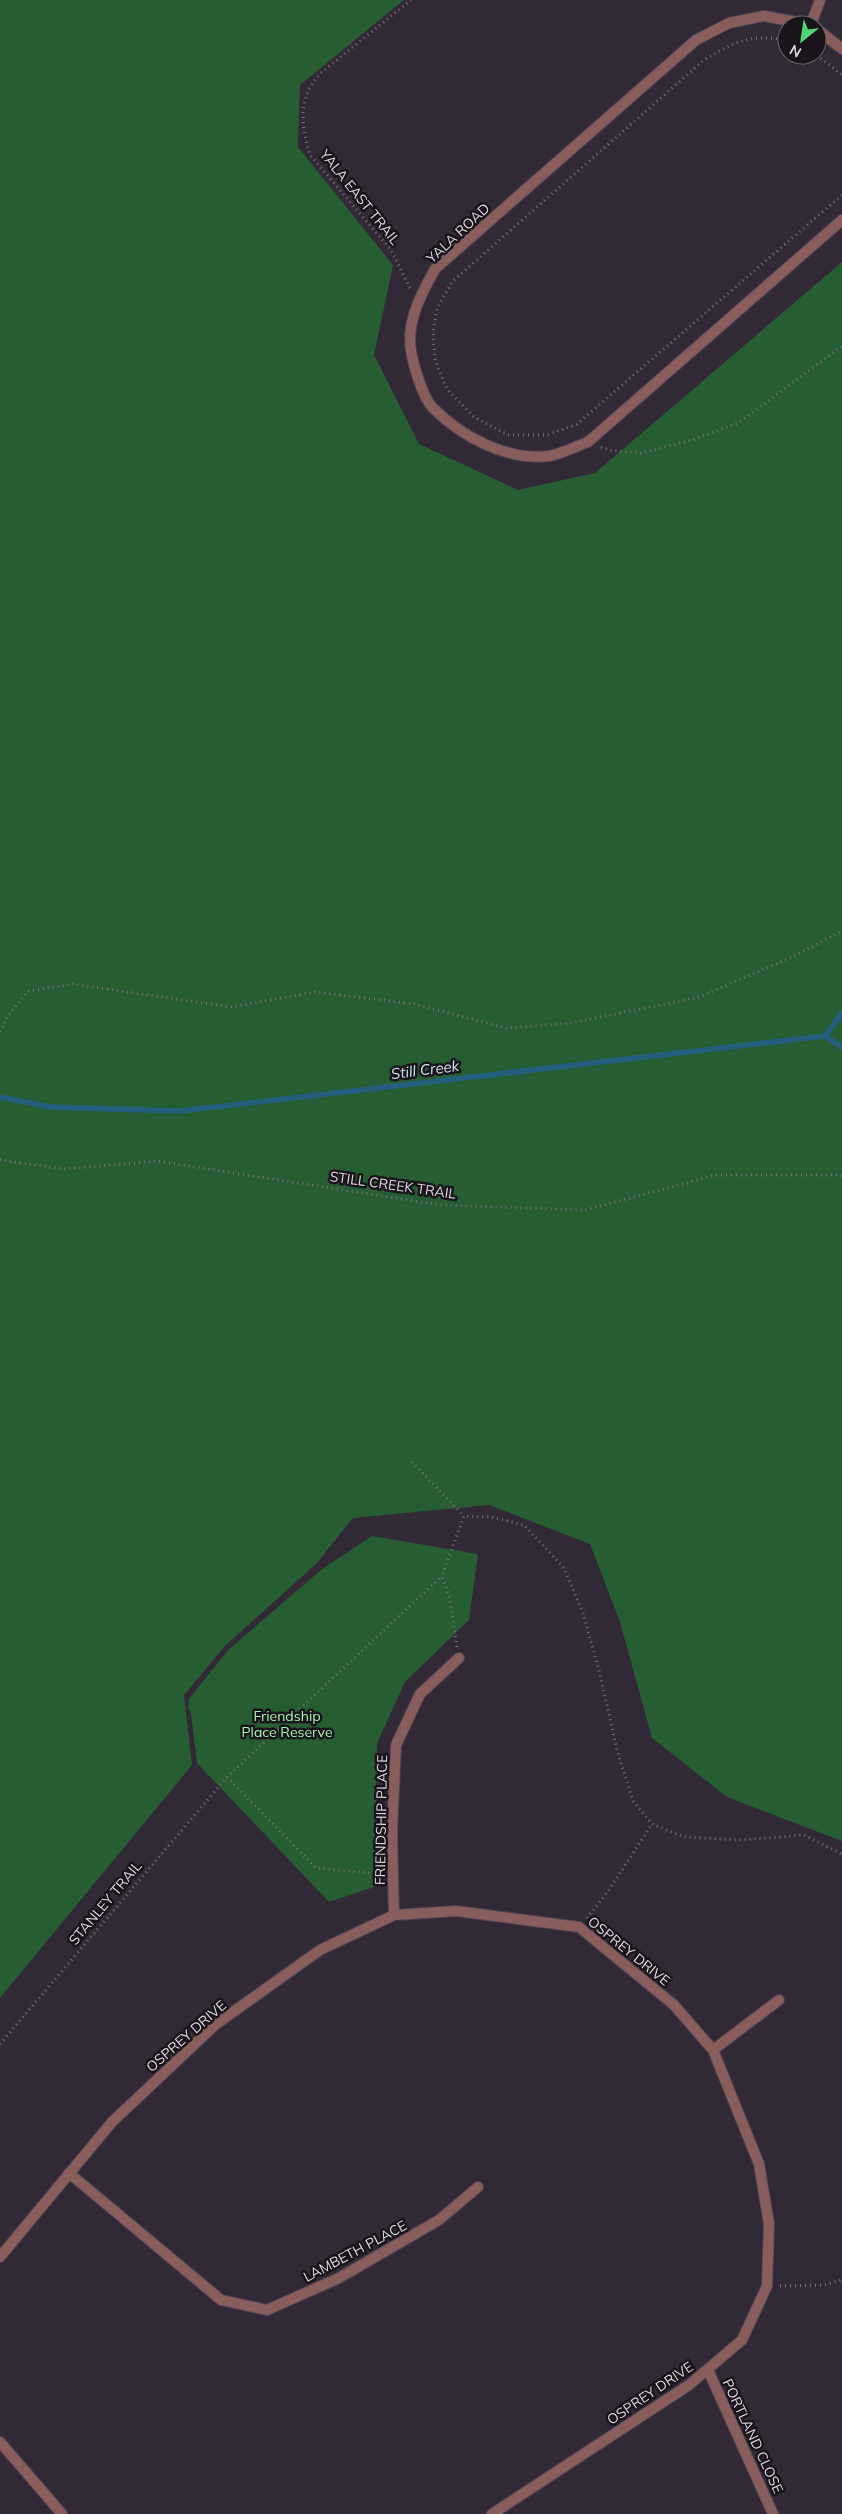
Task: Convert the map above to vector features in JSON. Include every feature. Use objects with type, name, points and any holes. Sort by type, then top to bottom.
[{"type":"street","points":[[816,15],[820,0]]},
{"type":"street","name":"YALA ROAD","points":[[777,19],[764,16],[729,23],[696,40],[435,269],[418,302],[410,340],[416,372],[432,406],[465,433],[505,453],[549,456],[588,442],[842,220]]},
{"type":"street","name":"YALA ROAD","points":[[827,37],[842,49]]},
{"type":"street","name":"FRIENDSHIP PLACE","points":[[394,1915],[392,1832],[396,1745],[420,1694],[458,1658]]},
{"type":"street","name":"OSPREY DRIVE","points":[[0,2257],[112,2122],[215,2025],[320,1950],[394,1915],[456,1911],[580,1927],[674,2005],[713,2050],[759,2164],[768,2224],[767,2286],[742,2340],[689,2386],[492,2514]]},
{"type":"street","points":[[713,2050],[779,2000]]},
{"type":"street","name":"LAMBETH PLACE","points":[[69,2173],[221,2300],[267,2310],[339,2278],[439,2220],[478,2186]]},
{"type":"street","name":"PORTLAND CLOSE","points":[[708,2370],[773,2514]]},
{"type":"street","points":[[0,2442],[62,2514]]},
{"type":"path","name":"YALA EAST TRAIL","points":[[411,0],[322,72],[310,85],[304,100],[303,119],[304,138],[310,155],[391,250],[418,302]]},
{"type":"path","points":[[777,38],[762,36],[732,44],[704,60],[453,281],[437,308],[433,334],[435,360],[448,389],[474,417],[508,435],[547,435],[577,424],[842,195]]},
{"type":"path","points":[[827,63],[842,75]]},
{"type":"path","points":[[588,442],[609,450],[642,452],[692,440],[738,423],[842,346]]},
{"type":"path","points":[[0,1032],[7,1017],[28,991],[73,984],[231,1007],[316,992],[414,1004],[506,1028],[571,1024],[699,997],[792,957],[842,931]]},
{"type":"path","name":"STILL CREEK TRAIL","points":[[0,1160],[64,1169],[157,1161],[440,1205],[585,1210],[716,1175],[842,1175]]},
{"type":"path","points":[[412,1462],[464,1516],[491,1516],[524,1525],[564,1568],[583,1613],[600,1674],[617,1750],[633,1801],[652,1824],[684,1837],[739,1840],[804,1835],[842,1854]]},
{"type":"path","points":[[458,1658],[449,1595],[442,1576],[464,1516]]},
{"type":"path","name":"STANLEY TRAIL","points":[[0,2044],[227,1777],[442,1576]]},
{"type":"path","points":[[227,1777],[316,1868],[393,1875]]},
{"type":"path","points":[[580,1927],[609,1890],[652,1824]]},
{"type":"path","points":[[767,2286],[824,2285],[842,2280]]},
{"type":"green space","points":[[0,0],[404,0],[300,85],[298,147],[393,265],[374,355],[419,444],[518,490],[595,473],[842,262],[842,1841],[727,1797],[652,1738],[620,1622],[590,1544],[489,1505],[353,1518],[316,1564],[225,1646],[184,1695],[192,1765],[0,1998]]},
{"type":"green space","name":"Friendship Place Reserve","points":[[372,1536],[478,1554],[469,1620],[405,1682],[377,1743],[375,1840],[383,1884],[329,1902],[197,1763],[191,1713],[188,1708],[189,1699],[227,1651],[322,1569]]},
{"type":"waterway","name":"Still Creek","points":[[0,1097],[50,1107],[180,1111],[825,1036],[842,1013]]},
{"type":"waterway","points":[[825,1036],[842,1047]]}]
